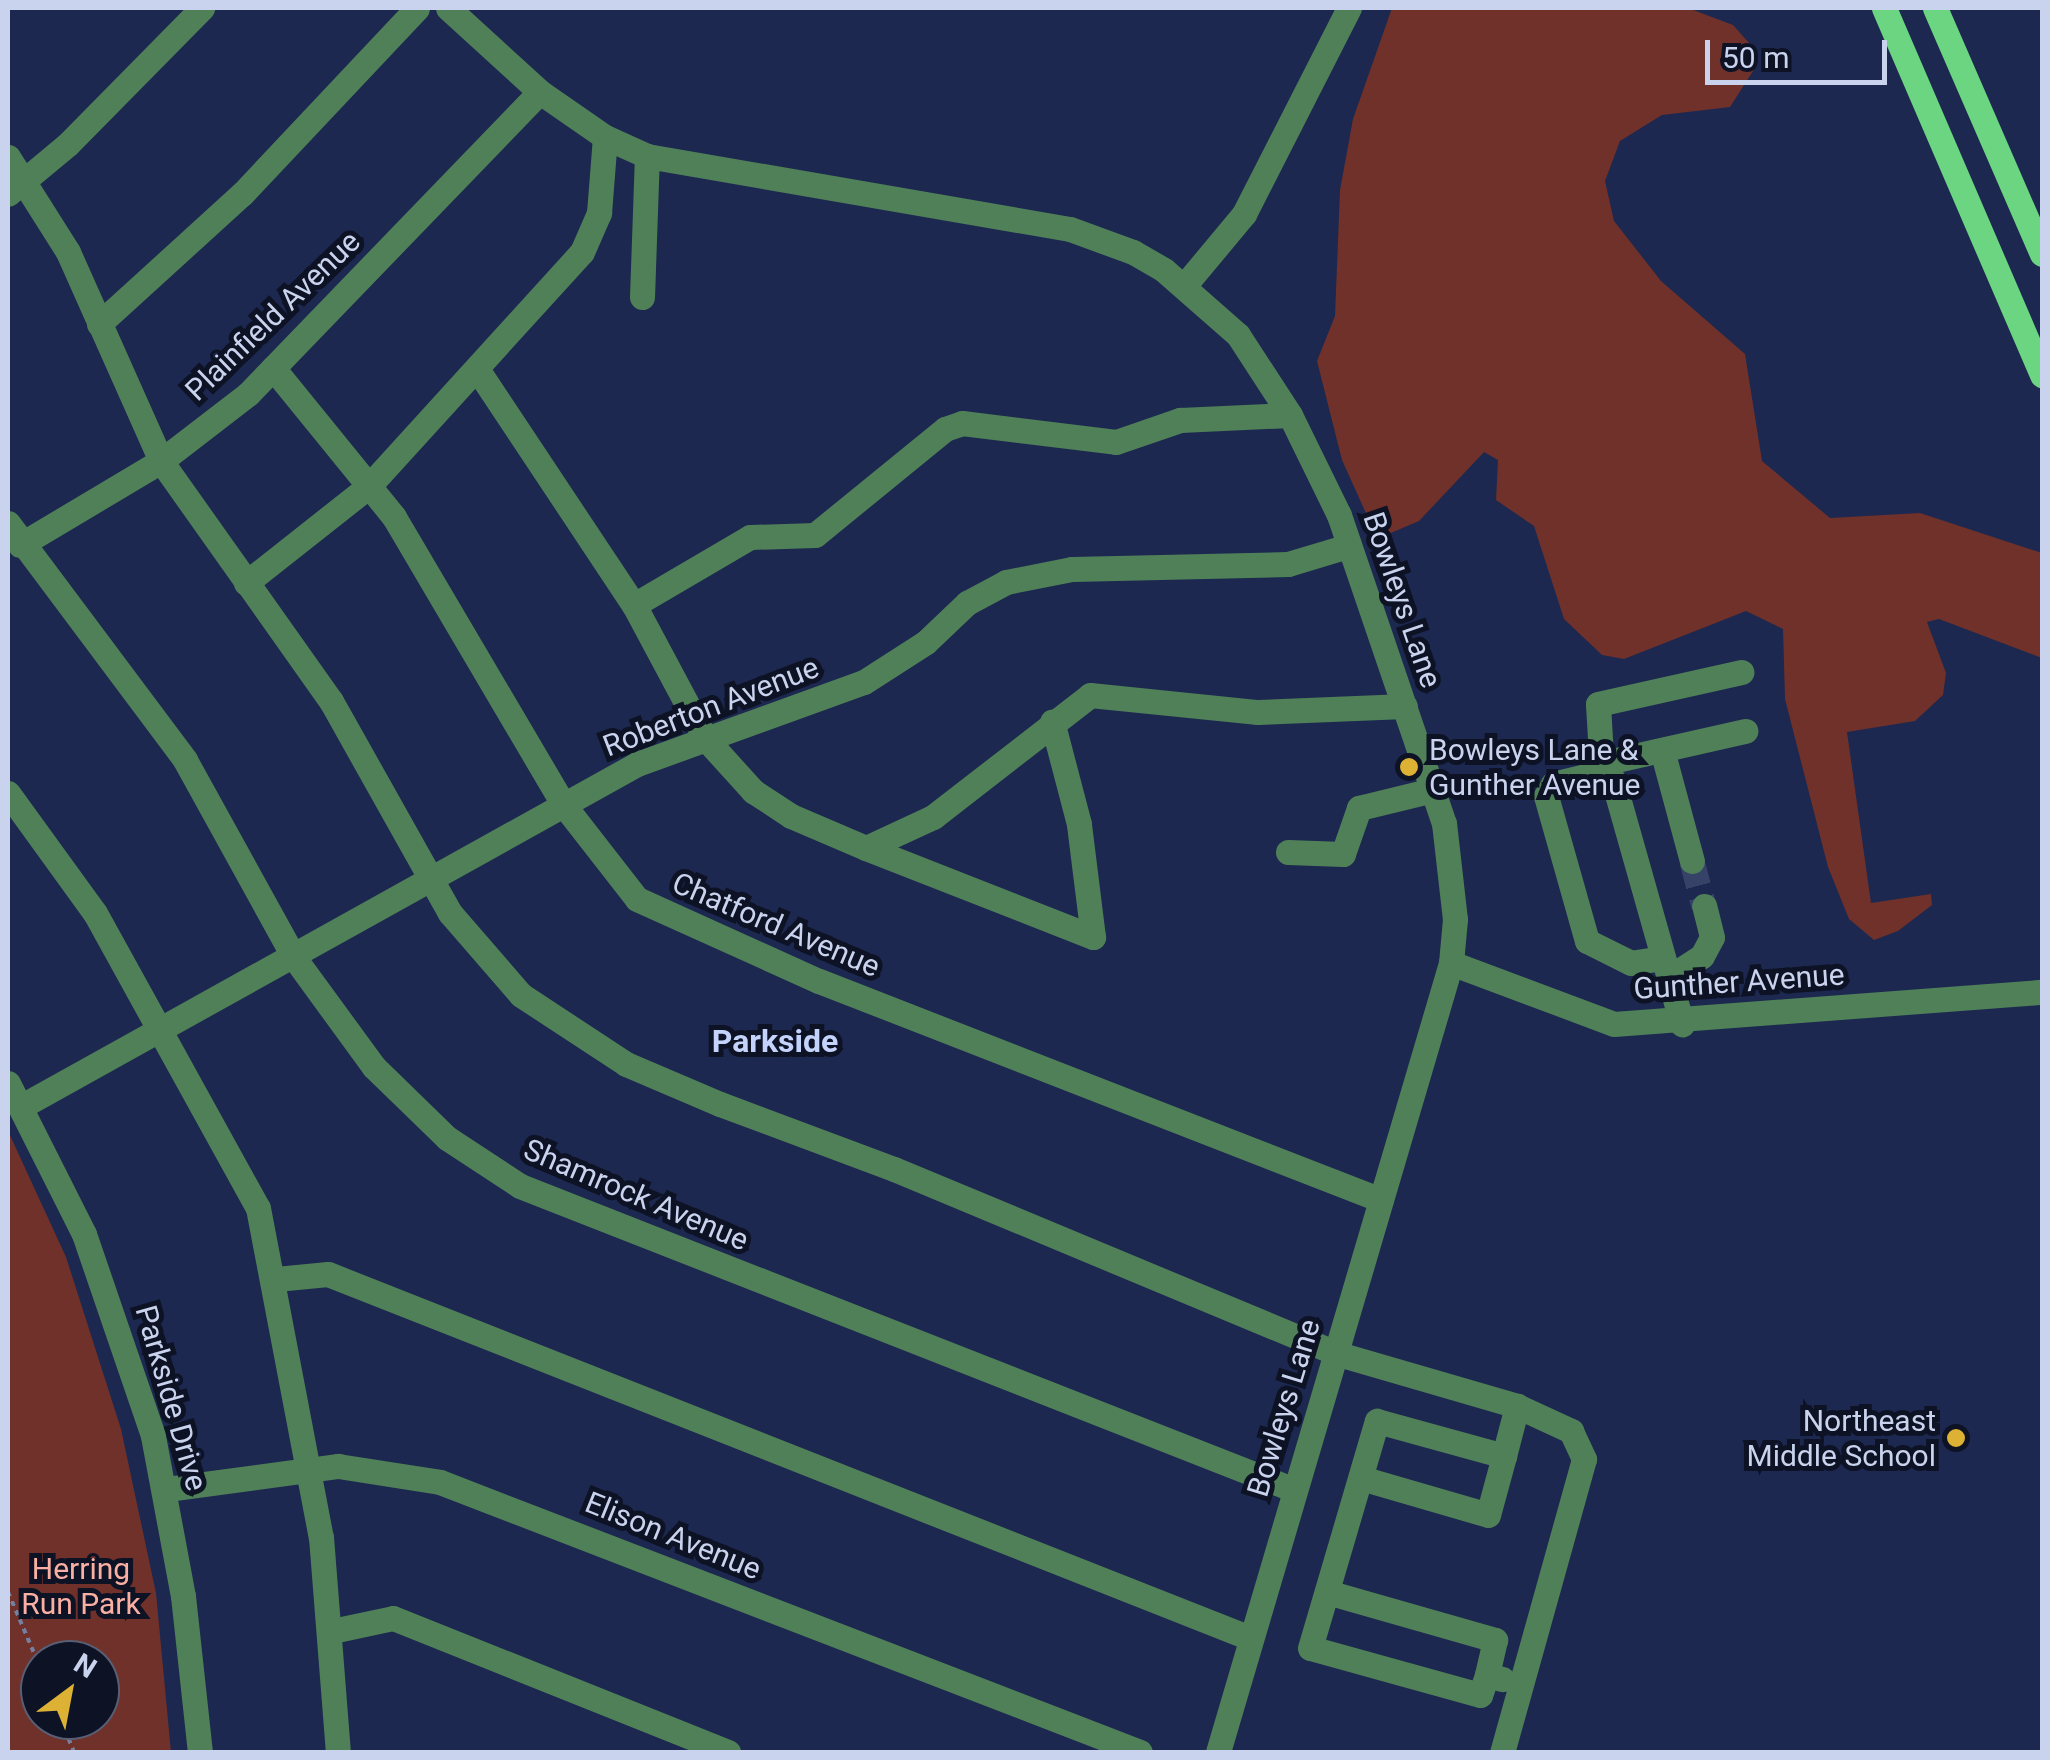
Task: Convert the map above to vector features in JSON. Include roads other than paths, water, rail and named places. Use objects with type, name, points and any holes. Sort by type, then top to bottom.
[{"type":"main road","points":[[1884,8],[2042,375]]},
{"type":"main road","points":[[1935,8],[2042,254]]},
{"type":"street","points":[[17,187],[202,8]]},
{"type":"street","points":[[99,324],[242,194],[417,8]]},
{"type":"street","name":"Bowleys Lane","points":[[448,8],[540,92],[605,137],[647,156],[1070,229],[1132,252],[1184,286],[1238,334],[1290,415],[1348,546],[1433,790],[1452,870],[1451,963],[1292,1489],[1218,1752]]},
{"type":"street","points":[[1184,286],[1244,214],[1349,8]]},
{"type":"street","name":"Plainfield Avenue","points":[[14,534],[161,461],[273,368],[540,92]]},
{"type":"street","points":[[246,583],[368,486],[478,372],[590,239],[600,213],[605,137]]},
{"type":"street","points":[[642,296],[647,156]]},
{"type":"street","points":[[8,157],[17,187],[99,324],[161,461],[332,701],[429,880],[505,980],[626,1064],[1336,1352],[1517,1406],[1571,1431],[1584,1459],[1502,1752]]},
{"type":"street","name":"Chatford Avenue","points":[[273,368],[419,555],[563,804],[622,885],[670,918],[1381,1200]]},
{"type":"street","points":[[478,372],[634,605],[705,738],[753,791],[791,816],[1092,937],[1078,824],[1052,721]]},
{"type":"street","points":[[634,605],[750,536],[815,535],[946,429],[962,424],[1116,442],[1180,420],[1290,415]]},
{"type":"street","name":"Shamrock Avenue","points":[[14,534],[185,760],[294,956],[421,1117],[520,1186],[1292,1489]]},
{"type":"street","name":"Roberton Avenue","points":[[22,1106],[637,764],[864,682],[926,642],[967,602],[1030,574],[1288,564],[1348,546]]},
{"type":"street","points":[[1682,1024],[1613,780],[1603,768],[1598,704],[1741,672]]},
{"type":"street","points":[[866,848],[932,817],[1090,695],[1258,712],[1405,706]]},
{"type":"street","points":[[1704,906],[1712,937],[1702,956],[1665,968],[1631,963],[1598,952],[1587,940],[1546,796],[1553,784],[1662,750],[1745,731]]},
{"type":"street","points":[[1662,750],[1692,861]]},
{"type":"street","points":[[1288,852],[1343,854],[1359,808],[1433,790]]},
{"type":"street","points":[[8,793],[70,874],[250,1189],[276,1280],[310,1468],[332,1631],[338,1752]]},
{"type":"street","name":"Gunther Avenue","points":[[1451,963],[1614,1024],[1682,1024],[2042,992]]},
{"type":"street","name":"Parkside Drive","points":[[8,1082],[84,1234],[120,1326],[166,1488],[200,1752]]},
{"type":"street","points":[[276,1280],[328,1274],[1250,1638]]},
{"type":"street","points":[[1361,1478],[1488,1515],[1517,1406]]},
{"type":"street","points":[[1327,1592],[1495,1640],[1480,1695],[1310,1648],[1377,1421],[1504,1456]]},
{"type":"street","name":"Elison Avenue","points":[[166,1488],[310,1468],[365,1467],[440,1482],[1140,1752]]},
{"type":"street","points":[[332,1631],[392,1618],[728,1752]]},
{"type":"street","points":[[1487,1675],[1522,1684]]},
{"type":"tunnel","points":[[1692,861],[1704,906]]},
{"type":"place","name":"Bowleys Lane & Gunther Avenue","points":[[1409,767]]},
{"type":"place","name":"Northeast Middle School","points":[[1956,1438]]},
{"type":"district","name":"Parkside","points":[[775,1041]]},
{"type":"park label","name":"Herring Run Park","points":[[81,1586]]}]
